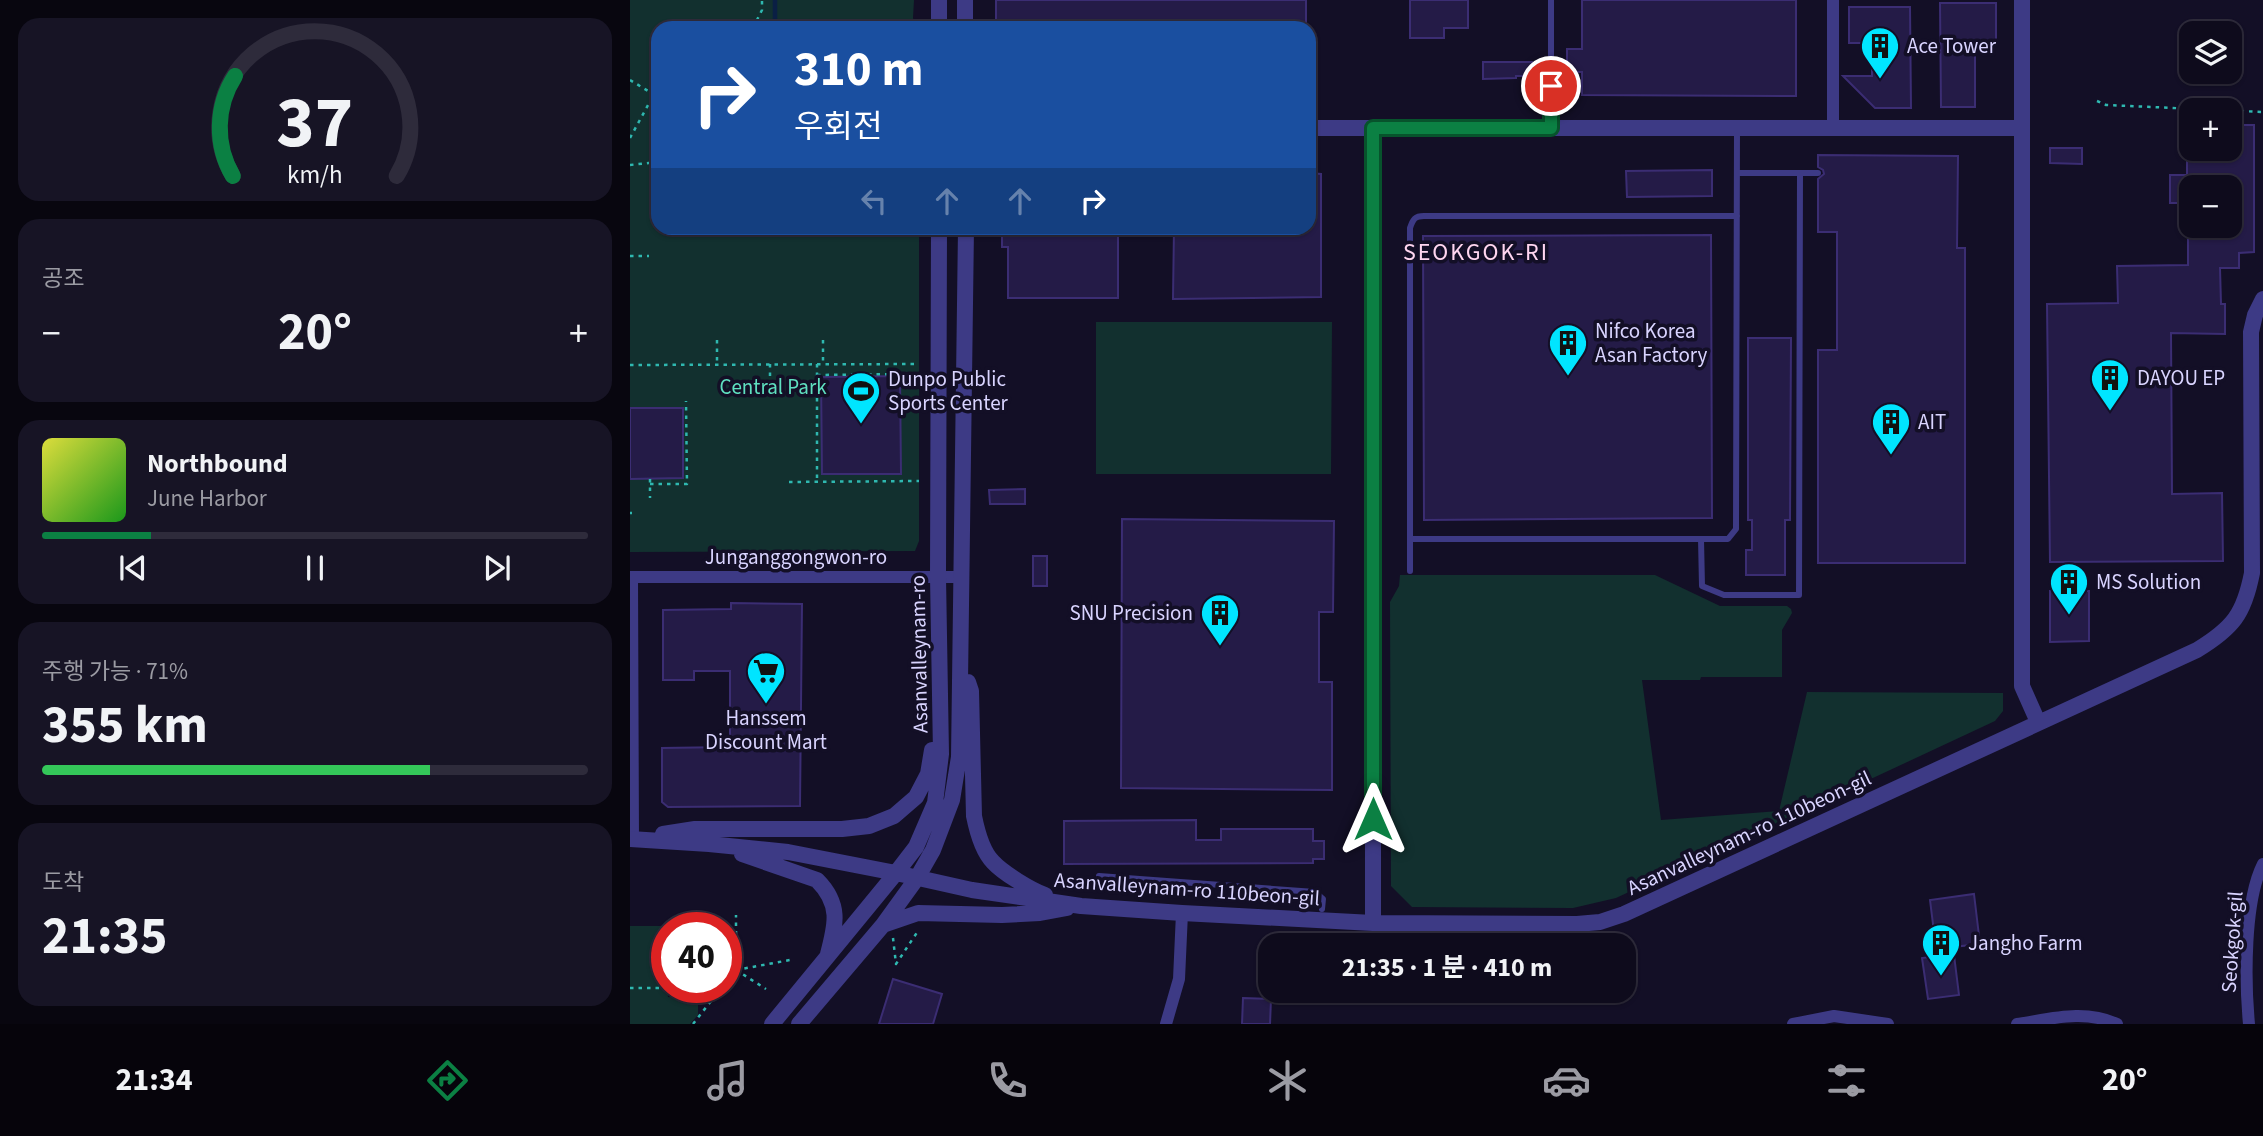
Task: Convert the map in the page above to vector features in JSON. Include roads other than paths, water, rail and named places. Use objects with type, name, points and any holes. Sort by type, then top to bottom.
[{"type":"street","points":[[939,0],[939,21]]},
{"type":"street","points":[[965,0],[965,21]]},
{"type":"street","points":[[1833,0],[1833,128]]},
{"type":"street","points":[[2022,0],[2022,686],[2038,722]]},
{"type":"street","points":[[1316,128],[2022,128]]},
{"type":"street","points":[[1373,128],[1373,923]]},
{"type":"street","name":"Asanvalleynam-ro","points":[[772,1024],[897,873],[916,847],[935,803],[942,754],[938,577],[939,235]]},
{"type":"street","name":"Asanvalleynam-ro","points":[[799,1024],[888,931],[933,850],[952,800],[959,757],[966,235]]},
{"type":"street","name":"Asanvalleynam-ro 110beon-gil","points":[[709,844],[788,852],[972,890],[1081,906],[1373,923],[1577,924],[1600,922],[1623,914],[2197,650],[2218,637],[2234,622],[2248,596],[2252,573],[2251,332],[2263,299]]},
{"type":"street","points":[[631,577],[631,839]]},
{"type":"street","name":"Junganggongwon-ro","points":[[631,577],[963,577]]},
{"type":"street","points":[[961,665],[971,691],[974,816],[979,836],[992,862],[1033,891],[1081,906]]},
{"type":"street","points":[[631,839],[695,829],[842,829],[885,821],[906,807],[923,786],[928,775],[940,702]]},
{"type":"street","points":[[631,839],[709,844],[817,880],[830,898],[836,926],[826,960]]},
{"type":"street","name":"Seokgok-gil","points":[[2249,1024],[2246,994],[2250,909],[2254,887],[2263,864]]},
{"type":"street","points":[[888,931],[918,913],[1040,913],[1081,906]]},
{"type":"street","points":[[1166,1024],[1179,979],[1182,913]]},
{"type":"street","points":[[2017,1024],[2073,1015],[2092,1016],[2117,1024]]},
{"type":"street","points":[[1793,1024],[1834,1016],[1888,1024]]},
{"type":"lane","points":[[1551,0],[1551,128]]},
{"type":"lane","points":[[1410,539],[1728,539],[1736,529],[1737,128]]},
{"type":"lane","points":[[1737,173],[1818,173]]},
{"type":"lane","points":[[1701,539],[1702,586],[1724,595],[1799,595],[1800,173]]},
{"type":"lane","points":[[1410,571],[1410,241],[1413,220],[1418,216],[1737,216]]},
{"type":"lane","points":[[1099,876],[1315,892],[1322,899],[1322,909]]},
{"type":"waterway","points":[[775,0],[775,21]]},
{"type":"place","name":"Ace Tower","points":[[1880,80]]},
{"type":"place","name":"Nifco Korea Asan Factory","points":[[1568,377]]},
{"type":"place","name":"DAYOU EP","points":[[2110,412]]},
{"type":"place","name":"Dunpo Public Sports Center","points":[[861,425]]},
{"type":"place","name":"AIT","points":[[1891,456]]},
{"type":"place","name":"MS Solution","points":[[2069,616]]},
{"type":"place","name":"SNU Precision","points":[[1220,647]]},
{"type":"place","name":"Hanssem Discount Mart","points":[[766,705]]},
{"type":"place","name":"Jangho Farm","points":[[1941,977]]},
{"type":"district","name":"SEOKGOK-RI","points":[[1476,252]]},
{"type":"park label","name":"Central Park","points":[[773,387]]}]
